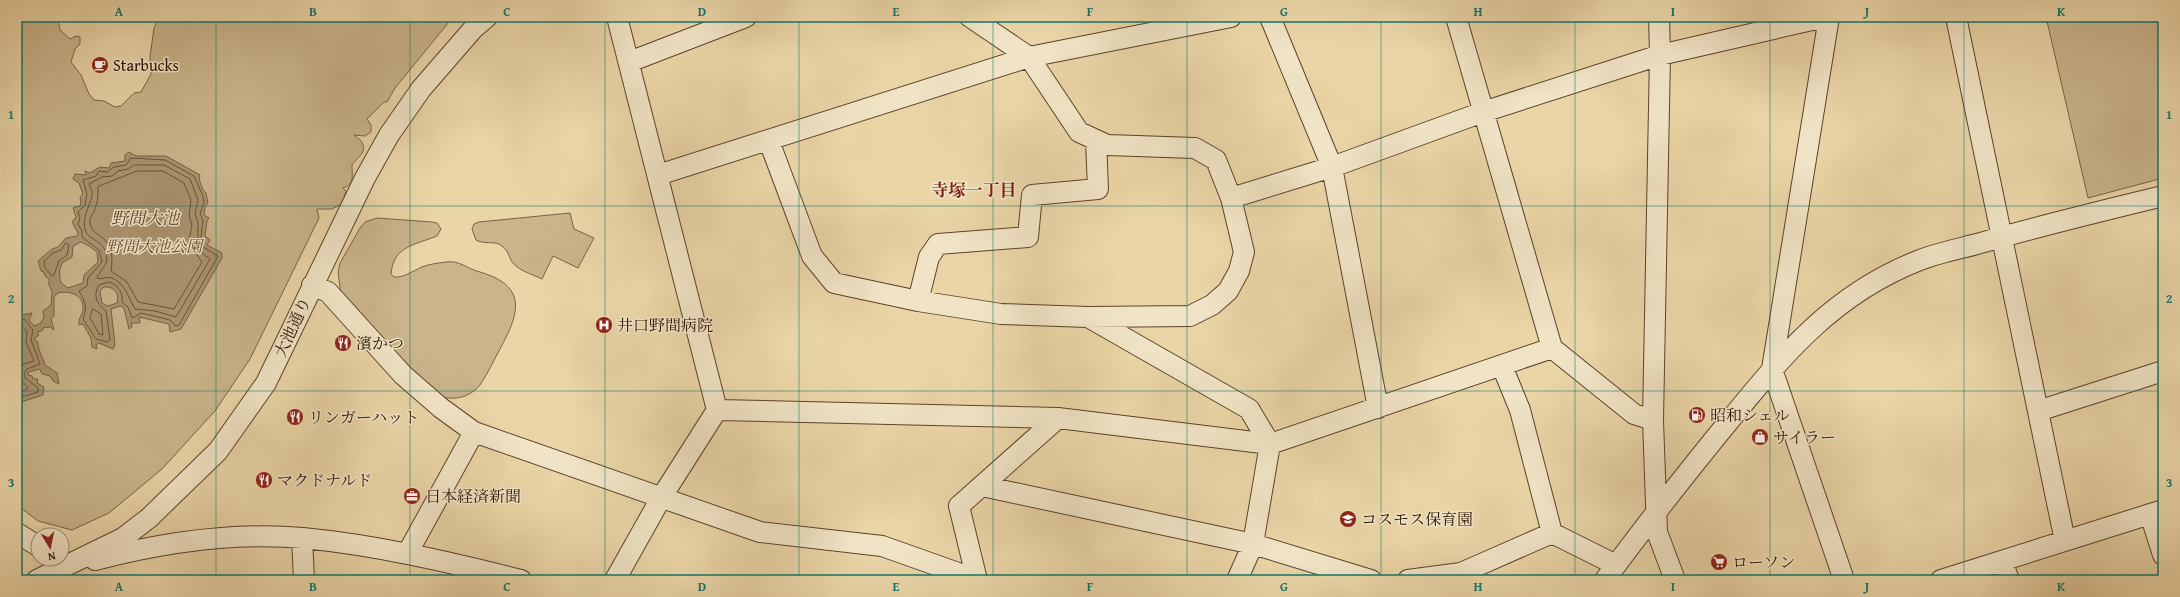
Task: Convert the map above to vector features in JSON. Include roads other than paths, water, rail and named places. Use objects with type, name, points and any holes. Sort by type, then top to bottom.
[{"type":"street","name":"大池通り","points":[[70,557],[123,538],[149,518],[218,451],[266,383],[365,178],[389,135],[421,89],[469,34],[487,17]]},
{"type":"street","points":[[615,580],[661,498],[717,410],[617,17]]},
{"type":"street","points":[[629,62],[746,17]]},
{"type":"street","points":[[769,141],[812,256],[834,283],[918,301],[1001,314],[1088,317],[1190,316],[1212,305],[1228,291],[1239,271],[1244,252],[1231,198],[1216,160],[1195,148],[1107,146],[1079,132],[1029,58],[970,17]]},
{"type":"street","points":[[658,176],[1029,58],[1230,17]]},
{"type":"street","points":[[1270,17],[1332,167],[1378,408]]},
{"type":"street","points":[[1456,17],[1552,348],[1634,414],[1653,420]]},
{"type":"street","points":[[1659,17],[1660,55],[1653,420],[1658,537],[1675,580]]},
{"type":"street","points":[[1231,198],[1332,167],[1483,112],[1660,55],[1825,17]]},
{"type":"street","points":[[1829,17],[1772,369],[1844,580]]},
{"type":"street","points":[[1956,17],[2065,541]]},
{"type":"street","points":[[918,301],[929,257],[938,244],[1028,237],[1032,195],[1098,189],[1096,141]]},
{"type":"street","points":[[1502,366],[1520,410],[1552,533],[1610,573],[1656,512],[1772,369],[1801,337],[1834,309],[1874,283],[1920,260],[2002,237],[2163,196]]},
{"type":"street","points":[[312,285],[328,292],[403,375],[441,408],[474,432],[760,532],[882,546],[978,580]]},
{"type":"street","points":[[1088,317],[1249,408],[1270,444],[1253,544],[1238,580]]},
{"type":"street","points":[[717,410],[1058,418],[1270,444],[1552,348]]},
{"type":"street","points":[[2038,411],[2163,371]]},
{"type":"street","points":[[978,580],[959,506],[1058,418]]},
{"type":"street","points":[[407,554],[474,432]]},
{"type":"street","points":[[982,486],[1253,544],[1371,580]]},
{"type":"street","points":[[1941,580],[2156,512],[2163,555]]},
{"type":"street","points":[[17,533],[30,541]]},
{"type":"street","points":[[1408,580],[1458,577],[1552,533]]},
{"type":"street","points":[[70,561],[186,543],[244,537],[302,538],[407,554],[520,580]]},
{"type":"street","points":[[302,538],[304,580]]},
{"type":"street","points":[[2002,561],[2009,580]]},
{"type":"street","name":"大池通り","points":[[38,580],[49,567]]},
{"type":"water","name":"野間大池","points":[[129,152],[136,156],[166,156],[200,175],[200,182],[206,193],[208,203],[205,207],[204,215],[209,218],[207,221],[205,236],[210,240],[207,245],[222,253],[222,258],[181,329],[170,332],[169,324],[139,317],[140,323],[131,323],[132,327],[129,329],[124,308],[121,306],[111,309],[115,345],[113,349],[99,343],[96,345],[97,349],[92,347],[91,338],[83,324],[79,325],[83,305],[79,297],[67,292],[58,293],[54,297],[54,316],[51,319],[54,330],[50,327],[43,328],[42,331],[37,332],[39,335],[34,339],[38,342],[45,365],[57,373],[59,384],[53,381],[50,376],[42,374],[40,369],[28,372],[28,375],[32,376],[33,379],[38,379],[37,383],[44,387],[43,395],[21,402],[17,399],[19,319],[17,316],[32,313],[29,320],[34,326],[41,323],[44,317],[43,311],[51,305],[52,292],[48,282],[50,280],[45,276],[44,272],[41,271],[38,261],[52,249],[58,247],[66,238],[77,236],[78,233],[72,222],[76,217],[73,208],[80,206],[80,197],[83,194],[79,183],[73,179],[75,174],[86,175],[85,171],[90,173],[100,167],[109,168],[111,163],[125,161],[125,155]],"holes":[[[81,242],[97,252],[98,262],[84,275],[83,283],[68,288],[61,283],[61,266],[62,263],[72,257],[73,246]],[[104,287],[111,288],[115,291],[118,297],[117,303],[108,306],[102,303],[100,291]]]},
{"type":"place","name":"Starbucks","points":[[100,65]]},
{"type":"place","name":"井口野間病院","points":[[604,325]]},
{"type":"place","name":"濱かつ","points":[[343,343]]},
{"type":"place","name":"昭和シェル","points":[[1697,415]]},
{"type":"place","name":"リンガーハット","points":[[295,417]]},
{"type":"place","name":"サイラー","points":[[1760,437]]},
{"type":"place","name":"マクドナルド","points":[[264,480]]},
{"type":"place","name":"日本経済新聞","points":[[412,496]]},
{"type":"place","name":"コスモス保育園","points":[[1348,519]]},
{"type":"place","name":"ローソン","points":[[1719,562]]},
{"type":"district","name":"寺塚一丁目","points":[[974,189]]},
{"type":"park label","name":"野間大池公園","points":[[154,246]]}]
